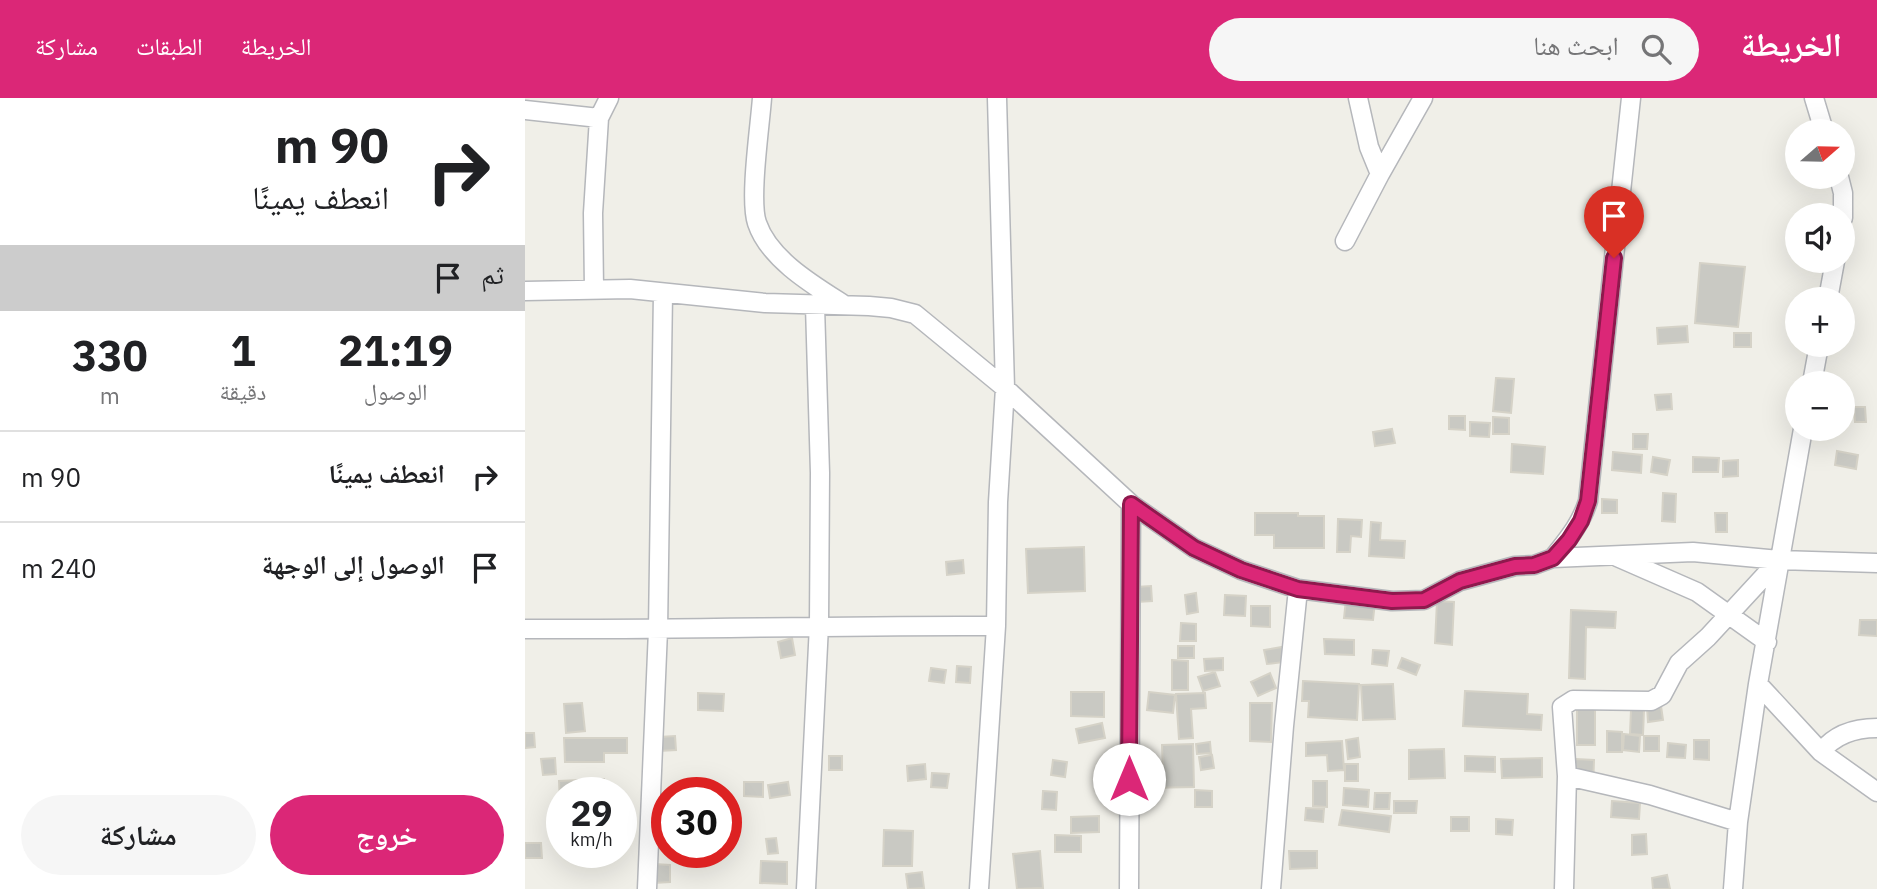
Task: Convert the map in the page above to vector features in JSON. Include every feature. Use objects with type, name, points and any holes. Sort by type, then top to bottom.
[{"type":"street","points":[[594,289],[593,213],[599,118],[609,98]]},
{"type":"street","points":[[762,98],[754,204],[757,223],[768,244],[802,278],[843,304]]},
{"type":"street","points":[[979,889],[996,626],[997,502],[1005,388],[997,98]]},
{"type":"street","points":[[1358,98],[1369,147],[1380,174]]},
{"type":"street","points":[[1345,241],[1423,98]]},
{"type":"street","points":[[1553,558],[1581,521],[1588,501],[1631,98]]},
{"type":"street","points":[[1814,98],[1820,119]]},
{"type":"street","points":[[525,110],[599,118]]},
{"type":"street","points":[[525,291],[630,289],[815,306],[843,304],[891,308],[915,314],[1005,388],[1131,504],[1194,548],[1241,570],[1298,589],[1392,601],[1424,600],[1460,581],[1515,566],[1534,565],[1553,558],[1614,555],[1693,552],[1779,560],[1877,562]]},
{"type":"street","points":[[647,889],[658,630],[663,293]]},
{"type":"street","points":[[806,889],[820,625],[820,473],[815,306]]},
{"type":"street","points":[[1733,889],[1738,822],[1758,684],[1801,441]]},
{"type":"street","points":[[1129,889],[1131,504]]},
{"type":"street","points":[[1614,555],[1697,592],[1767,642]]},
{"type":"street","points":[[1565,889],[1567,776],[1562,707],[1573,700],[1651,701],[1662,695],[1679,663],[1779,560]]},
{"type":"street","points":[[1271,889],[1298,589]]},
{"type":"street","points":[[525,629],[658,630],[820,625],[996,626]]},
{"type":"street","points":[[1758,684],[1821,752],[1877,792]]},
{"type":"street","points":[[1821,752],[1828,743],[1848,731],[1877,728]]},
{"type":"street","points":[[1567,776],[1650,795],[1738,822]]},
{"type":"building","points":[[1700,263],[1745,267],[1738,327],[1695,323]]},
{"type":"building","points":[[1687,326],[1688,342],[1658,344],[1657,328]]},
{"type":"building","points":[[1734,333],[1751,333],[1751,347],[1734,347]]},
{"type":"building","points":[[1496,378],[1514,379],[1511,413],[1493,411]]},
{"type":"building","points":[[1671,394],[1672,409],[1657,410],[1655,395]]},
{"type":"building","points":[[1855,407],[1865,407],[1866,422],[1855,422]]},
{"type":"building","points":[[1449,416],[1465,416],[1465,430],[1449,429]]},
{"type":"building","points":[[1493,417],[1509,418],[1509,434],[1493,434]]},
{"type":"building","points":[[1470,422],[1490,423],[1489,437],[1470,436]]},
{"type":"building","points":[[1392,429],[1395,443],[1375,446],[1373,432]]},
{"type":"building","points":[[1633,434],[1648,434],[1647,449],[1633,449]]},
{"type":"building","points":[[1512,444],[1545,447],[1543,474],[1511,472]]},
{"type":"building","points":[[1837,451],[1858,455],[1856,469],[1835,465]]},
{"type":"building","points":[[1613,452],[1642,455],[1641,473],[1612,470]]},
{"type":"building","points":[[1653,457],[1670,460],[1667,475],[1651,472]]},
{"type":"building","points":[[1693,457],[1719,458],[1718,472],[1693,472]]},
{"type":"building","points":[[1738,460],[1738,476],[1723,477],[1723,461]]},
{"type":"building","points":[[1663,493],[1676,494],[1675,522],[1662,521]]},
{"type":"building","points":[[1602,499],[1617,500],[1617,513],[1602,513]]},
{"type":"building","points":[[1255,513],[1324,516],[1324,548],[1274,548],[1274,535],[1255,535]]},
{"type":"building","points":[[1715,513],[1727,513],[1727,532],[1716,532]]},
{"type":"building","points":[[1338,519],[1362,520],[1361,537],[1351,536],[1350,552],[1337,552]]},
{"type":"building","points":[[1371,522],[1381,523],[1380,540],[1405,541],[1404,558],[1369,556]]},
{"type":"building","points":[[1084,547],[1085,591],[1028,593],[1026,549]]},
{"type":"building","points":[[963,560],[964,573],[947,575],[946,562]]},
{"type":"building","points":[[1151,586],[1152,601],[1137,602],[1136,587]]},
{"type":"building","points":[[1347,590],[1376,593],[1373,620],[1344,618]]},
{"type":"building","points":[[1196,593],[1198,612],[1187,614],[1185,595]]},
{"type":"building","points":[[1225,595],[1246,596],[1245,616],[1224,615]]},
{"type":"building","points":[[1437,601],[1454,602],[1452,645],[1435,643]]},
{"type":"building","points":[[1251,606],[1270,606],[1270,627],[1251,626]]},
{"type":"building","points":[[1571,610],[1616,612],[1615,628],[1586,627],[1585,679],[1569,678]]},
{"type":"building","points":[[1860,620],[1877,620],[1877,636],[1859,635]]},
{"type":"building","points":[[1181,623],[1196,624],[1196,641],[1180,641]]},
{"type":"building","points":[[792,638],[795,655],[781,658],[778,642]]},
{"type":"building","points":[[1324,639],[1354,640],[1354,655],[1325,654]]},
{"type":"building","points":[[1178,646],[1194,646],[1194,658],[1178,658]]},
{"type":"building","points":[[1282,647],[1284,662],[1267,664],[1264,650]]},
{"type":"building","points":[[1373,650],[1389,651],[1387,666],[1372,664]]},
{"type":"building","points":[[1223,658],[1223,670],[1205,671],[1204,659]]},
{"type":"building","points":[[1402,658],[1420,665],[1416,675],[1398,668]]},
{"type":"building","points":[[1172,660],[1188,661],[1188,690],[1172,690]]},
{"type":"building","points":[[957,666],[971,667],[970,683],[956,682]]},
{"type":"building","points":[[931,668],[946,670],[944,683],[929,681]]},
{"type":"building","points":[[1215,672],[1220,686],[1203,691],[1198,677]]},
{"type":"building","points":[[1270,673],[1276,688],[1258,696],[1251,682]]},
{"type":"building","points":[[1303,681],[1359,684],[1357,720],[1308,717],[1309,701],[1302,701]]},
{"type":"building","points":[[1393,684],[1395,719],[1363,720],[1361,685]]},
{"type":"building","points":[[1465,691],[1528,694],[1527,714],[1542,715],[1541,730],[1463,726]]},
{"type":"building","points":[[1071,692],[1104,692],[1104,717],[1071,716]]},
{"type":"building","points":[[1149,692],[1175,695],[1173,713],[1147,710]]},
{"type":"building","points":[[698,693],[724,694],[723,711],[698,710]]},
{"type":"building","points":[[1205,693],[1206,708],[1191,709],[1193,738],[1179,739],[1176,694]]},
{"type":"building","points":[[582,703],[585,731],[566,733],[564,704]]},
{"type":"building","points":[[1250,703],[1272,703],[1271,742],[1250,741]]},
{"type":"building","points":[[1577,705],[1595,705],[1595,745],[1577,745]]},
{"type":"building","points":[[1661,706],[1663,720],[1648,722],[1647,707]]},
{"type":"building","points":[[1631,710],[1644,710],[1643,735],[1630,734]]},
{"type":"building","points":[[1102,723],[1105,738],[1079,743],[1076,729]]},
{"type":"building","points":[[1607,731],[1622,732],[1622,752],[1607,752]]},
{"type":"building","points":[[525,733],[534,733],[535,747],[525,748]]},
{"type":"building","points":[[1624,734],[1640,736],[1639,752],[1623,750]]},
{"type":"building","points":[[675,736],[676,750],[659,751],[659,737]]},
{"type":"building","points":[[1644,736],[1659,736],[1659,751],[1644,751]]},
{"type":"building","points":[[564,738],[627,738],[627,753],[604,753],[604,762],[565,762]]},
{"type":"building","points":[[1358,738],[1360,757],[1348,759],[1346,740]]},
{"type":"building","points":[[1694,740],[1709,740],[1709,760],[1694,759]]},
{"type":"building","points":[[1342,741],[1344,770],[1328,771],[1327,755],[1306,756],[1306,743]]},
{"type":"building","points":[[1210,742],[1211,753],[1197,754],[1196,744]]},
{"type":"building","points":[[1668,743],[1686,745],[1685,758],[1667,757]]},
{"type":"building","points":[[1193,744],[1194,787],[1145,788],[1144,772],[1163,772],[1162,745]]},
{"type":"building","points":[[1444,749],[1445,778],[1409,779],[1409,750]]},
{"type":"building","points":[[1212,755],[1214,768],[1201,770],[1199,757]]},
{"type":"building","points":[[829,756],[842,756],[842,770],[829,770]]},
{"type":"building","points":[[1465,756],[1495,757],[1495,772],[1465,771]]},
{"type":"building","points":[[555,758],[556,774],[543,775],[541,759]]},
{"type":"building","points":[[1542,758],[1542,777],[1502,778],[1501,759]]},
{"type":"building","points":[[1575,759],[1594,760],[1593,789],[1574,788]]},
{"type":"building","points":[[1053,760],[1067,762],[1065,777],[1051,775]]},
{"type":"building","points":[[925,764],[926,779],[908,781],[907,766]]},
{"type":"building","points":[[1345,764],[1358,764],[1358,781],[1345,781]]},
{"type":"building","points":[[932,773],[949,774],[947,788],[931,787]]},
{"type":"building","points":[[1313,781],[1327,781],[1327,807],[1313,806]]},
{"type":"building","points":[[744,782],[763,782],[763,797],[744,796]]},
{"type":"building","points":[[788,782],[790,795],[770,798],[768,785]]},
{"type":"building","points":[[1344,788],[1369,790],[1368,807],[1343,805]]},
{"type":"building","points":[[1195,790],[1212,791],[1212,807],[1195,807]]},
{"type":"building","points":[[1043,791],[1057,792],[1056,810],[1042,809]]},
{"type":"building","points":[[1375,793],[1390,793],[1389,809],[1374,809]]},
{"type":"building","points":[[1394,801],[1417,801],[1416,813],[1394,813]]},
{"type":"building","points":[[1612,801],[1640,803],[1639,819],[1611,817]]},
{"type":"building","points":[[1306,808],[1324,809],[1323,822],[1305,820]]},
{"type":"building","points":[[1342,810],[1391,816],[1389,832],[1339,825]]},
{"type":"building","points":[[1099,816],[1099,832],[1071,833],[1071,817]]},
{"type":"building","points":[[1451,817],[1469,817],[1469,831],[1451,831]]},
{"type":"building","points":[[1496,819],[1513,820],[1512,835],[1496,834]]},
{"type":"building","points":[[884,830],[913,831],[912,866],[883,866]]},
{"type":"building","points":[[1646,834],[1647,854],[1632,855],[1632,835]]},
{"type":"building","points":[[1055,835],[1081,836],[1081,852],[1055,852]]},
{"type":"building","points":[[776,838],[778,853],[768,854],[766,839]]},
{"type":"building","points":[[525,843],[541,843],[542,858],[525,858]]},
{"type":"building","points":[[1040,851],[1043,888],[1017,889],[1013,854]]},
{"type":"building","points":[[1289,851],[1317,851],[1317,868],[1290,869]]},
{"type":"building","points":[[761,861],[787,862],[787,884],[760,883]]},
{"type":"building","points":[[654,868],[670,868],[670,882],[654,883]]},
{"type":"building","points":[[922,872],[924,888],[908,889],[906,874]]},
{"type":"building","points":[[1667,875],[1670,889],[1653,889],[1652,878]]},
{"type":"route","points":[[1129,779],[1131,504],[1194,548],[1241,570],[1298,589],[1392,601],[1424,600],[1460,581],[1515,566],[1534,565],[1553,558],[1581,521],[1588,501],[1614,258]]}]
